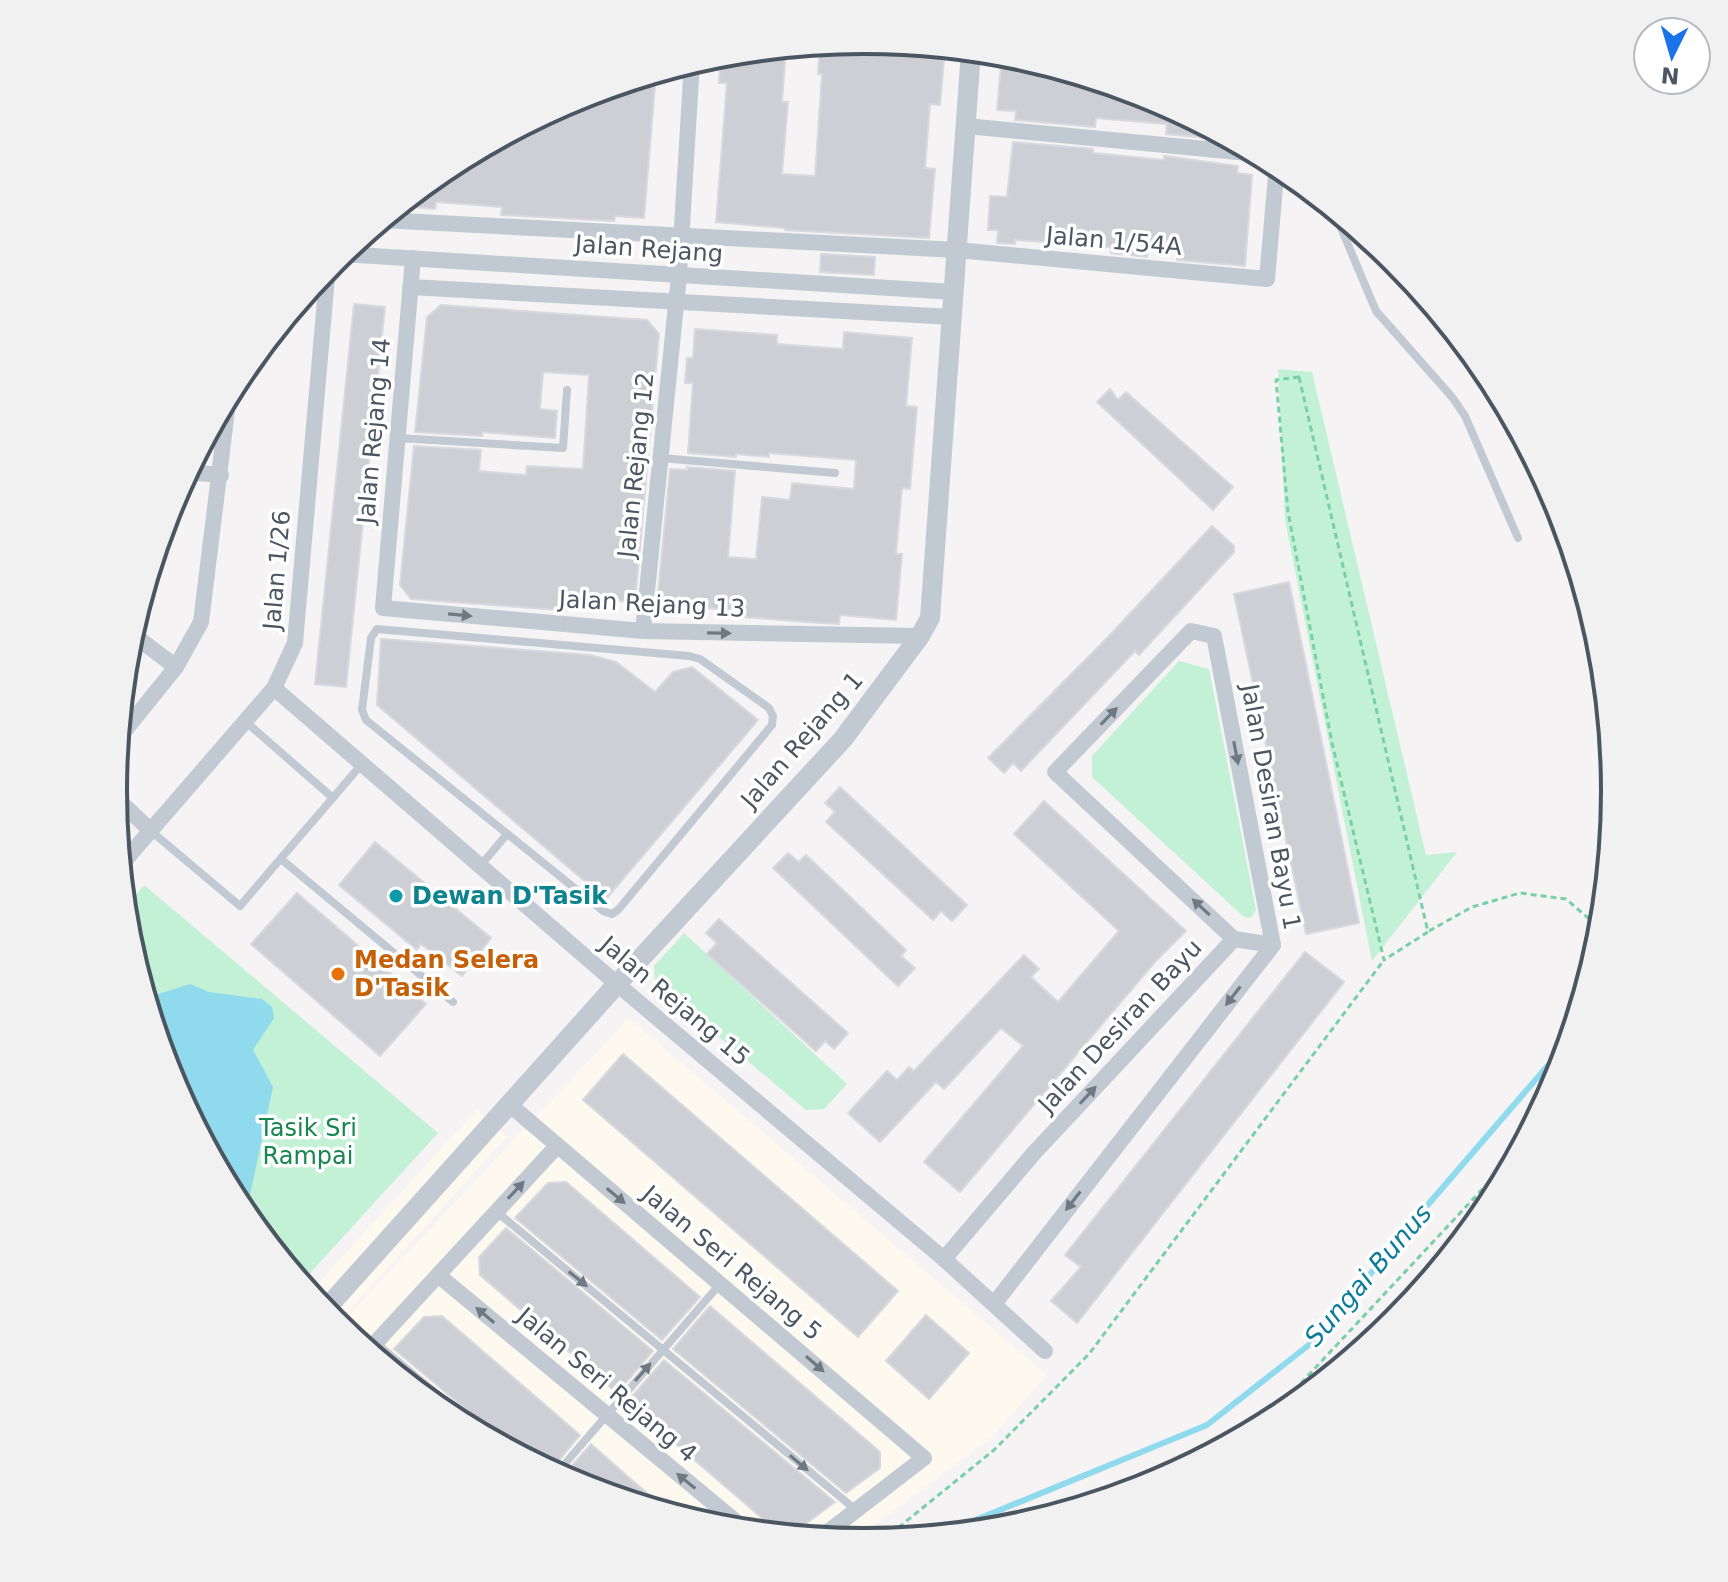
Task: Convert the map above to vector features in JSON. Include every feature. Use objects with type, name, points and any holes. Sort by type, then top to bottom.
[{"type":"street","name":"Jalan Rejang 1","points":[[333,1301],[617,984],[843,739],[930,618],[970,62]]},
{"type":"street","name":"Jalan Rejang 12","points":[[643,631],[679,275],[691,75]]},
{"type":"street","points":[[966,126],[1229,151]]},
{"type":"street","name":"Jalan 1/54A","points":[[397,221],[957,250],[1267,279],[1276,180]]},
{"type":"street","name":"Jalan Rejang","points":[[359,255],[954,292]]},
{"type":"street","name":"Jalan Rejang 14","points":[[383,608],[413,258]]},
{"type":"street","points":[[410,287],[952,317]]},
{"type":"street","name":"Jalan 1/26","points":[[130,854],[274,688],[295,643],[326,288]]},
{"type":"street","points":[[131,723],[176,667],[201,622],[226,422]]},
{"type":"street","points":[[199,473],[221,475]]},
{"type":"street","name":"Jalan Rejang 13","points":[[383,608],[643,631],[920,636]]},
{"type":"street","name":"Jalan Desiran Bayu 1","points":[[994,1304],[1273,945],[1214,636],[1191,631],[1055,772]]},
{"type":"street","points":[[142,642],[176,667]]},
{"type":"street","name":"Jalan Rejang 15","points":[[274,688],[617,984],[944,1259],[1045,1351]]},
{"type":"street","name":"Jalan Desiran Bayu","points":[[944,1259],[1034,1153],[1234,939],[1055,772]]},
{"type":"street","points":[[128,809],[151,831]]},
{"type":"street","points":[[1234,939],[1273,945]]},
{"type":"street","name":"Jalan Seri Rejang 5","points":[[509,1104],[924,1458],[856,1510]]},
{"type":"street","points":[[375,1342],[557,1146]]},
{"type":"street","name":"Jalan Seri Rejang 4","points":[[438,1275],[728,1515]]},
{"type":"street","points":[[834,1527],[856,1510]]},
{"type":"lane","points":[[1342,230],[1376,311],[1465,416],[1518,538]]},
{"type":"lane","points":[[397,438],[563,448],[567,390]]},
{"type":"lane","points":[[661,458],[835,473]]},
{"type":"lane","points":[[377,629],[689,656],[700,659],[769,708],[773,716],[772,725],[612,914],[603,911],[507,834],[366,720],[362,710],[371,638],[377,629]]},
{"type":"lane","points":[[245,721],[333,798]]},
{"type":"lane","points":[[151,831],[240,906],[362,764]]},
{"type":"lane","points":[[480,866],[507,834]]},
{"type":"lane","points":[[281,859],[453,1002]]},
{"type":"lane","points":[[496,1211],[856,1510]]},
{"type":"lane","points":[[564,1464],[721,1284]]},
{"type":"path","points":[[1384,960],[1332,743],[1291,528],[1276,380],[1299,377],[1428,932]]},
{"type":"path","points":[[900,1527],[994,1450],[1089,1354],[1384,960],[1472,907],[1520,893],[1566,899],[1590,919]]},
{"type":"path","points":[[1298,1387],[1487,1185]]},
{"type":"shaded area","points":[[629,1018],[1047,1375],[991,1438],[871,1528],[768,1522],[673,1503],[627,1489],[538,1452],[495,1429],[415,1376],[347,1316]]},
{"type":"shaded area","points":[[477,1109],[507,1137],[346,1314],[317,1284]]},
{"type":"green space","points":[[1278,369],[1312,372],[1426,855],[1457,852],[1372,961],[1285,520]]},
{"type":"green space","points":[[1179,661],[1209,669],[1256,910],[1251,918],[1244,917],[1092,777],[1092,756]]},
{"type":"green space","name":"Tasik Sri Rampai","points":[[144,885],[438,1133],[308,1275],[251,1200],[203,1117],[166,1028],[152,982],[135,896]]},
{"type":"green space","points":[[684,933],[847,1084],[824,1109],[806,1110],[655,983],[654,966]]},
{"type":"water","points":[[190,984],[209,992],[262,999],[272,1007],[274,1018],[253,1050],[273,1087],[249,1197],[203,1117],[183,1073],[156,995]]},
{"type":"building","points":[[864,54],[944,59],[940,105],[930,104],[925,168],[935,169],[929,238],[785,230],[716,222],[727,83],[719,83],[720,68],[785,59],[782,102],[788,102],[782,174],[815,176],[822,74],[818,74],[819,56]]},
{"type":"building","points":[[1001,67],[1101,93],[1204,138],[1166,134],[1167,124],[1096,118],[1095,127],[1015,120],[1016,111],[997,110]]},
{"type":"building","points":[[655,84],[644,218],[615,216],[614,221],[501,215],[502,207],[436,202],[435,209],[414,207],[455,178],[538,130],[582,110]]},
{"type":"building","points":[[1013,142],[1093,149],[1093,153],[1164,160],[1164,156],[1238,166],[1237,173],[1252,175],[1245,266],[1177,260],[1178,251],[1148,249],[1147,257],[1111,253],[1111,247],[1015,240],[1015,244],[997,243],[998,230],[988,230],[990,196],[1007,197]]},
{"type":"building","points":[[821,254],[875,257],[874,275],[820,272]]},
{"type":"building","points":[[354,304],[385,307],[346,687],[315,684]]},
{"type":"building","points":[[441,305],[647,320],[659,334],[635,602],[574,598],[573,610],[546,609],[411,599],[400,585],[414,446],[481,450],[479,471],[526,475],[527,466],[583,469],[589,375],[543,372],[540,409],[557,411],[555,438],[482,432],[482,436],[415,432],[427,317]]},
{"type":"building","points":[[695,329],[777,335],[777,344],[843,349],[844,332],[912,338],[906,406],[917,407],[910,489],[902,488],[896,554],[902,554],[896,620],[840,615],[839,624],[821,623],[730,616],[730,610],[657,604],[670,469],[687,470],[687,467],[735,471],[728,557],[756,559],[762,497],[790,500],[792,483],[854,489],[856,460],[769,453],[769,457],[736,454],[736,457],[688,453],[693,383],[685,383],[687,358],[693,358]]},
{"type":"building","points":[[1110,389],[1118,400],[1126,392],[1233,487],[1213,510],[1097,402]]},
{"type":"building","points":[[1212,526],[1234,546],[1234,552],[1139,655],[1135,651],[1021,771],[1013,763],[1004,773],[988,758]]},
{"type":"building","points":[[1289,582],[1359,923],[1306,934],[1234,594]]},
{"type":"building","points":[[381,639],[590,655],[616,662],[655,692],[673,672],[692,667],[758,720],[606,899],[377,705]]},
{"type":"building","points":[[840,787],[967,905],[952,921],[941,911],[933,920],[826,822],[835,812],[825,803]]},
{"type":"building","points":[[1044,801],[1186,931],[1154,963],[960,1192],[924,1162],[1023,1046],[1001,1028],[944,1089],[936,1082],[880,1142],[848,1113],[887,1071],[897,1080],[909,1067],[914,1071],[1024,955],[1039,969],[1031,977],[1058,1002],[1119,931],[1014,834]]},
{"type":"building","name":"Dewan D'Tasik","points":[[375,842],[491,938],[462,976],[421,944],[417,950],[339,885]]},
{"type":"building","points":[[788,853],[799,862],[806,855],[906,950],[901,956],[915,968],[898,986],[773,868]]},
{"type":"building","name":"Medan Selera D'Tasik","points":[[297,893],[426,1004],[380,1056],[251,944]]},
{"type":"building","points":[[719,919],[848,1033],[834,1049],[825,1041],[816,1051],[707,954],[717,943],[706,933]]},
{"type":"building","points":[[1305,952],[1344,982],[1077,1323],[1051,1301],[1081,1267],[1065,1255]]},
{"type":"building","points":[[623,1054],[898,1291],[858,1337],[583,1100]]},
{"type":"building","points":[[566,1182],[700,1297],[662,1340],[515,1218],[548,1183]]},
{"type":"building","points":[[506,1228],[653,1351],[617,1393],[480,1275],[479,1257]]},
{"type":"building","points":[[710,1306],[880,1452],[880,1468],[846,1493],[673,1349]]},
{"type":"building","points":[[926,1315],[969,1353],[929,1399],[886,1361]]},
{"type":"building","points":[[442,1316],[580,1435],[558,1461],[472,1415],[394,1349],[424,1317]]},
{"type":"building","points":[[664,1360],[835,1502],[804,1525],[766,1522],[627,1402]]},
{"type":"building","points":[[591,1444],[651,1496],[627,1489],[571,1467]]},
{"type":"waterway","name":"Sungai Bunus","points":[[978,1519],[1207,1425],[1319,1337],[1548,1066]]},
{"type":"place","name":"Dewan D'Tasik","points":[[396,896]]},
{"type":"place","name":"Medan Selera D'Tasik","points":[[338,974]]}]
